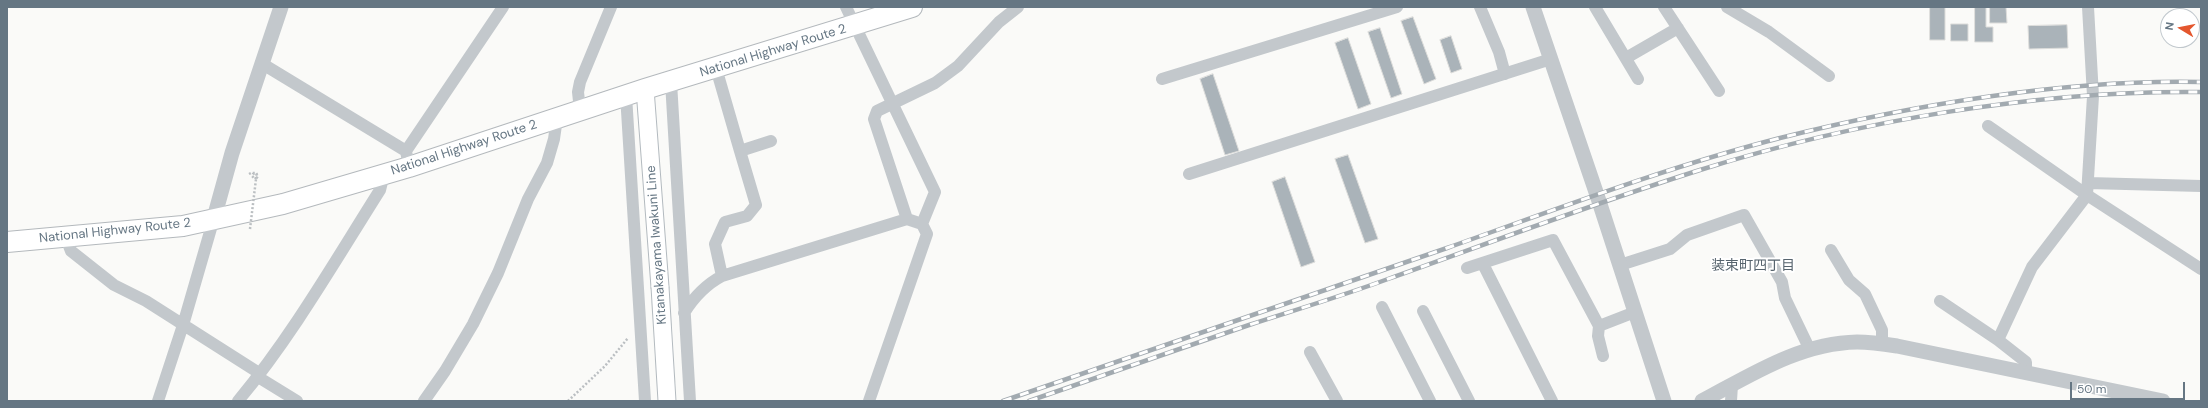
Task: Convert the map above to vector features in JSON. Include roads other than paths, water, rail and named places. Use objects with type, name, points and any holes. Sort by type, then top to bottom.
[{"type":"highway","name":"National Highway Route 2","points":[[7,242],[66,238],[183,226],[283,204],[384,174],[408,159],[557,118],[645,89],[855,26],[912,7]]},
{"type":"main road","name":"Kitanakayama Iwakuni Line","points":[[645,89],[667,401]]},
{"type":"street","points":[[158,401],[183,325],[232,154],[261,63],[281,7]]},
{"type":"street","points":[[261,63],[408,159],[503,7]]},
{"type":"street","points":[[580,110],[578,92],[580,82],[611,7]]},
{"type":"street","points":[[846,7],[935,192],[922,224],[926,234],[869,401]]},
{"type":"street","points":[[907,219],[874,119],[876,111],[935,83],[958,66],[999,22],[1018,7]]},
{"type":"street","points":[[1162,79],[1397,7]]},
{"type":"street","points":[[1480,7],[1499,52],[1505,74]]},
{"type":"street","points":[[1533,7],[1664,401]]},
{"type":"street","points":[[1595,7],[1638,79]]},
{"type":"street","points":[[1664,7],[1720,91]]},
{"type":"street","points":[[1727,7],[1769,32],[1829,76]]},
{"type":"street","points":[[1998,340],[2032,267],[2087,195],[2093,96],[2088,7]]},
{"type":"street","points":[[1626,58],[1678,28]]},
{"type":"street","points":[[1189,174],[1551,59]]},
{"type":"street","points":[[716,68],[756,205],[748,216],[725,222],[715,244],[722,276]]},
{"type":"street","points":[[670,82],[690,401]]},
{"type":"street","points":[[626,95],[645,401]]},
{"type":"street","points":[[424,401],[445,371],[474,324],[498,273],[528,199],[547,163],[554,139],[557,118]]},
{"type":"street","points":[[1988,126],[2087,195],[2201,269]]},
{"type":"street","points":[[740,151],[771,141]]},
{"type":"street","points":[[238,401],[258,377],[321,283],[380,190],[384,174]]},
{"type":"street","points":[[2088,183],[2201,186]]},
{"type":"street","points":[[1620,265],[1670,249],[1687,235],[1744,215],[1782,282],[1785,298],[1810,350]]},
{"type":"street","points":[[684,313],[692,299],[710,283],[722,276],[907,219],[922,224]]},
{"type":"street","points":[[66,238],[71,251],[114,285],[146,302],[183,325],[256,372],[258,377],[297,401]]},
{"type":"street","points":[[1467,268],[1554,240],[1599,326],[1598,336],[1603,356]]},
{"type":"street","points":[[1831,250],[1849,280],[1865,294],[1882,330],[1882,344]]},
{"type":"street","points":[[1483,264],[1552,401]]},
{"type":"street","points":[[1940,301],[1998,340],[2026,362],[2026,373]]},
{"type":"street","points":[[1382,307],[1430,401]]},
{"type":"street","points":[[1423,311],[1469,401]]},
{"type":"street","points":[[1599,326],[1635,312]]},
{"type":"street","points":[[1702,401],[1781,360],[1830,344],[1858,342],[1882,344],[2163,401]]},
{"type":"street","points":[[1310,352],[1337,401]]},
{"type":"street","points":[[1731,401],[1732,385]]},
{"type":"railway","points":[[1003,401],[1447,248],[1612,189],[1738,149],[1830,126],[1882,115],[1989,96],[2096,85],[2149,82],[2201,82]]},
{"type":"railway","points":[[1029,401],[1249,325],[1371,285],[1622,196],[1760,152],[1884,123],[2012,103],[2076,96],[2201,92]]},
{"type":"district","name":"装束町四丁目","points":[[1753,266]]}]
